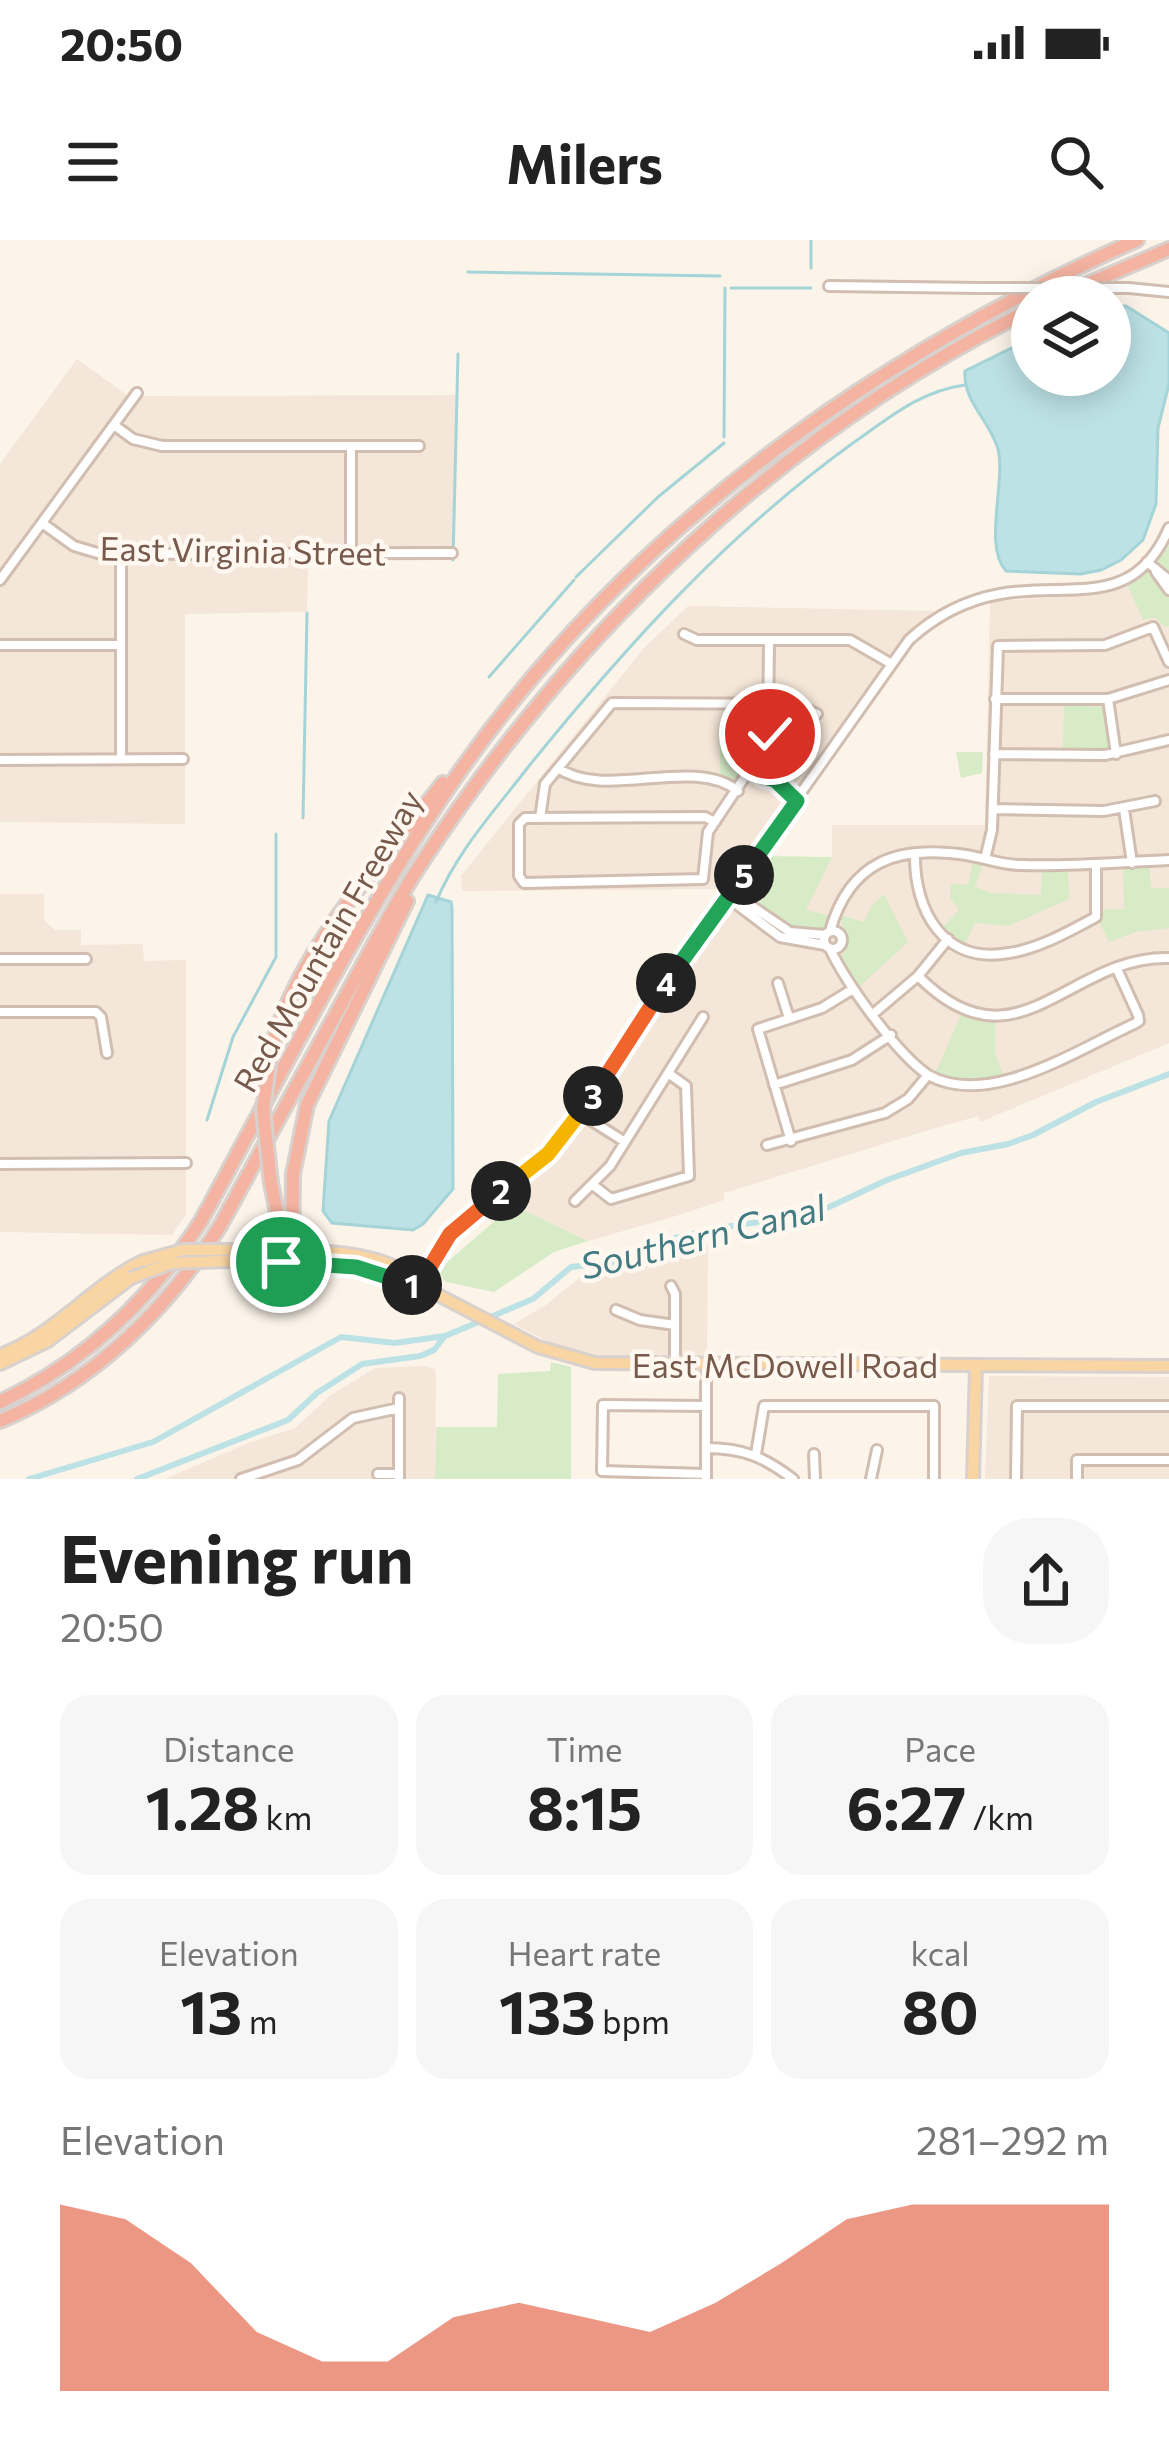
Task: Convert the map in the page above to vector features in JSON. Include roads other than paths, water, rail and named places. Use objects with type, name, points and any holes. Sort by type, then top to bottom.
[{"type":"highway","name":"Red Mountain Freeway","points":[[0,1402],[60,1369],[104,1336],[176,1258],[201,1221],[374,903],[453,782],[502,714],[647,557],[747,470],[886,370],[998,305],[1137,240]]},
{"type":"highway","points":[[1106,276],[1169,249]]},
{"type":"highway","name":"Red Mountain Freeway","points":[[0,1421],[70,1383],[115,1350],[192,1269],[391,914],[442,836],[495,758],[632,600],[705,531],[846,420],[1011,321]]},
{"type":"highway","points":[[287,1256],[263,1110],[271,1049],[286,1003],[310,957],[434,794],[502,714]]},
{"type":"highway","points":[[287,1256],[293,1174],[307,1106],[442,836]]},
{"type":"main road","name":"East McDowell Road","points":[[0,1354],[42,1333],[143,1261],[183,1250],[238,1250],[361,1258],[412,1276],[419,1285],[538,1347],[582,1361],[1169,1366]]},
{"type":"main road","name":"East McDowell Road","points":[[0,1364],[48,1341],[131,1278],[172,1263],[287,1256]]},
{"type":"main road","points":[[973,1479],[976,1366]]},
{"type":"street","points":[[830,286],[1169,292]]},
{"type":"street","points":[[0,580],[137,393]]},
{"type":"street","points":[[114,425],[133,439],[162,446],[419,446]]},
{"type":"street","points":[[351,446],[351,553]]},
{"type":"street","name":"East Virginia Street","points":[[42,523],[87,551],[121,554],[452,553]]},
{"type":"street","points":[[419,1285],[450,1234],[534,1168],[581,1114],[645,1013],[890,663],[922,628],[959,607],[1006,593],[1100,589],[1124,580],[1147,562],[1169,528]]},
{"type":"street","points":[[121,554],[121,759]]},
{"type":"street","points":[[1147,562],[1169,590]]},
{"type":"street","points":[[1155,571],[1169,580]]},
{"type":"street","points":[[985,860],[992,837],[998,646],[1105,645],[1153,627],[1169,662]]},
{"type":"street","points":[[684,634],[697,640],[850,640],[890,663]]},
{"type":"street","points":[[715,822],[705,818],[525,818],[519,824],[519,876],[524,884],[699,882],[705,875],[706,839],[768,742],[769,640]]},
{"type":"street","points":[[0,645],[121,645]]},
{"type":"street","points":[[995,699],[1108,699],[1169,680]]},
{"type":"street","points":[[1108,699],[1116,754]]},
{"type":"street","points":[[539,818],[541,794],[609,705],[801,705],[817,714]]},
{"type":"street","points":[[994,754],[1116,754],[1169,740]]},
{"type":"street","points":[[0,760],[183,759]]},
{"type":"street","points":[[558,768],[580,778],[717,778],[738,791]]},
{"type":"street","points":[[753,770],[773,790],[797,801]]},
{"type":"street","points":[[993,809],[1124,808],[1155,801]]},
{"type":"street","points":[[1124,808],[1132,863]]},
{"type":"street","points":[[915,854],[915,886],[922,908],[948,939],[975,952],[1004,954],[1025,950],[1096,917],[1096,866]]},
{"type":"street","points":[[1117,969],[1139,1021],[994,1085],[964,1088],[928,1075],[890,1035],[853,989],[831,940],[835,915],[846,892],[864,871],[888,858],[955,854],[1015,865],[1096,866],[1169,860]]},
{"type":"street","points":[[729,895],[798,934],[831,940]]},
{"type":"street","points":[[729,895],[772,932],[831,940]]},
{"type":"street","points":[[772,932],[778,922]]},
{"type":"street","points":[[873,1014],[919,976],[948,939]]},
{"type":"street","points":[[919,976],[952,1006],[994,1017],[1024,1011],[1137,960],[1169,958]]},
{"type":"street","points":[[0,959],[86,959]]},
{"type":"street","points":[[778,983],[789,1018]]},
{"type":"street","points":[[791,1142],[758,1029],[833,1003],[853,989]]},
{"type":"street","points":[[0,1012],[100,1014],[106,1053]]},
{"type":"street","points":[[575,1202],[626,1142],[703,1017]]},
{"type":"street","points":[[774,1085],[852,1060],[890,1035]]},
{"type":"street","points":[[593,1185],[611,1199],[689,1176],[686,1086],[668,1073]]},
{"type":"street","points":[[767,1145],[791,1142],[893,1109],[915,1093],[928,1075]]},
{"type":"street","points":[[581,1114],[626,1142]]},
{"type":"street","points":[[0,1163],[186,1163]]},
{"type":"street","points":[[671,1286],[675,1365]]},
{"type":"street","points":[[616,1310],[640,1320],[675,1325]]},
{"type":"street","points":[[706,1365],[706,1406],[706,1477],[602,1471],[603,1405],[706,1406]]},
{"type":"street","points":[[241,1479],[298,1460],[353,1418],[399,1403],[399,1476],[378,1474]]},
{"type":"street","points":[[756,1454],[764,1406],[934,1406],[934,1479]]},
{"type":"street","points":[[1016,1479],[1017,1406],[1169,1406]]},
{"type":"street","points":[[706,1448],[756,1454],[794,1479]]},
{"type":"street","points":[[871,1479],[877,1450]]},
{"type":"street","points":[[814,1454],[815,1479]]},
{"type":"street","points":[[1077,1479],[1077,1460],[1169,1460]]},
{"type":"water","points":[[1131,309],[1169,333],[1169,384],[1158,428],[1156,504],[1143,540],[1101,570],[1081,574],[1006,571],[996,546],[998,449],[968,393],[965,371],[1011,348],[1011,396],[1131,396]]},
{"type":"water","points":[[428,895],[451,902],[452,908],[453,1189],[413,1230],[332,1223],[323,1211],[329,1121]]},
{"type":"waterway","points":[[811,240],[811,268]]},
{"type":"waterway","points":[[468,272],[720,276]]},
{"type":"waterway","points":[[724,437],[725,288]]},
{"type":"waterway","points":[[731,288],[811,288]]},
{"type":"waterway","points":[[453,560],[458,354]]},
{"type":"waterway","points":[[436,902],[466,848],[529,766],[680,594],[763,515],[879,424],[919,399],[965,385]]},
{"type":"waterway","points":[[576,577],[658,497],[724,443]]},
{"type":"waterway","points":[[489,677],[574,580]]},
{"type":"waterway","points":[[303,818],[307,613]]},
{"type":"waterway","points":[[207,1120],[233,1037],[276,957],[276,834]]},
{"type":"waterway","name":"Southern Canal","points":[[29,1479],[153,1442],[341,1337],[395,1343],[445,1336],[533,1299],[571,1267],[623,1261],[675,1238],[725,1227],[814,1214],[961,1153],[1033,1135],[1096,1102],[1169,1074]]},
{"type":"waterway","points":[[137,1479],[288,1420],[317,1393],[362,1364],[420,1356],[434,1350],[445,1336]]}]
